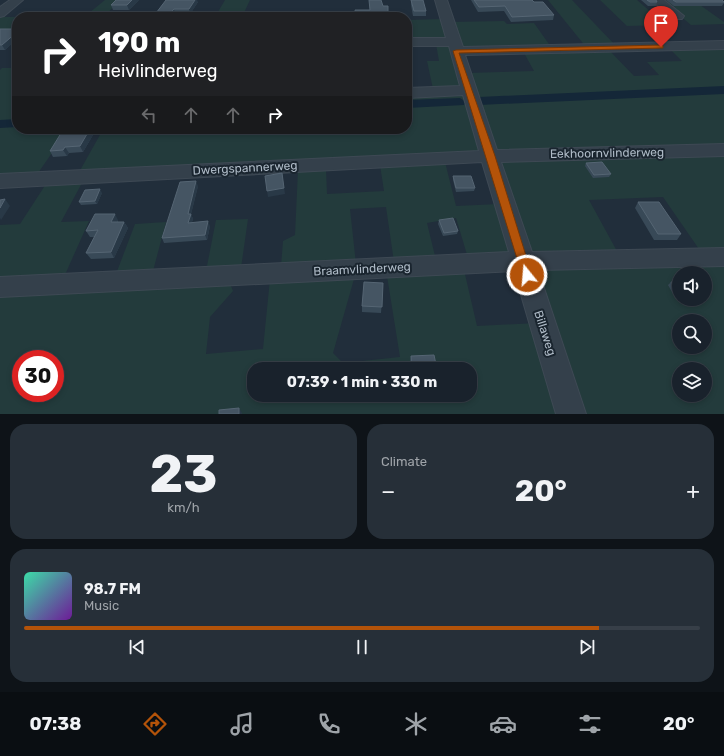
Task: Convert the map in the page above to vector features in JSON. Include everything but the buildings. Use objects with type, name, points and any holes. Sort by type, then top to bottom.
[{"type":"street","points":[[0,14],[17,0]]},
{"type":"street","name":"Billaweg","points":[[441,0],[454,47],[469,90],[571,414]]},
{"type":"street","points":[[657,0],[678,16]]},
{"type":"street","points":[[412,43],[454,47],[724,45]]},
{"type":"street","points":[[412,92],[469,90]]},
{"type":"street","name":"Eekhoornvlinderweg","points":[[490,156],[724,150]]},
{"type":"street","name":"Dwergspannerweg","points":[[0,181],[490,156]]},
{"type":"street","name":"Braamvlinderweg","points":[[0,286],[522,261],[724,257]]},
{"type":"green space","points":[[105,0],[121,0],[108,12],[90,12]]},
{"type":"green space","points":[[225,0],[250,0],[244,12],[218,12]]},
{"type":"green space","points":[[548,0],[572,0],[616,46],[586,47]]},
{"type":"green space","points":[[600,0],[637,0],[666,25],[627,26]]},
{"type":"green space","points":[[661,0],[693,0],[724,22],[724,24],[691,25]]},
{"type":"green space","points":[[0,17],[12,17],[12,33],[0,33]]},
{"type":"green space","points":[[442,19],[449,40],[412,40],[412,20]]},
{"type":"green space","points":[[504,21],[507,24],[534,23],[551,47],[459,49],[450,22]]},
{"type":"green space","points":[[436,44],[449,44],[464,89],[433,89],[427,61],[439,61]]},
{"type":"green space","points":[[724,46],[724,147],[495,153],[467,73],[534,71],[523,51],[608,49],[634,76],[659,75],[647,62],[682,61],[669,48]]},
{"type":"green space","points":[[2,68],[12,68],[12,134],[65,134],[36,176],[0,178],[0,70]]},
{"type":"green space","points":[[465,94],[485,153],[78,174],[100,134],[412,134],[412,96]]},
{"type":"green space","points":[[724,153],[724,252],[701,252],[663,197],[589,200],[618,253],[526,256],[497,159]]},
{"type":"green space","points":[[445,162],[456,206],[499,204],[516,257],[468,258],[456,218],[427,223],[436,260],[394,262],[386,207],[350,209],[356,264],[281,266],[283,241],[295,235],[298,170],[326,169],[327,194],[384,191],[380,165]]},
{"type":"green space","points":[[83,181],[61,222],[89,221],[64,277],[0,280],[0,225],[20,224],[46,184]]},
{"type":"green space","points":[[248,219],[241,268],[206,271],[216,220]]},
{"type":"green space","points":[[166,222],[153,271],[116,274],[135,224]]},
{"type":"green space","points":[[724,260],[724,414],[579,414],[528,263]]},
{"type":"green space","points":[[464,270],[477,326],[537,323],[564,414],[0,414],[0,293],[229,281],[233,291],[210,317],[206,354],[263,349],[270,279],[349,275],[354,279],[333,353],[342,362],[247,362],[247,402],[477,402],[477,362],[352,362],[400,357],[387,276]]},
{"type":"waterway","points":[[479,101],[724,90]]},
{"type":"waterway","points":[[412,104],[460,102]]},
{"type":"waterway","points":[[0,124],[12,123]]},
{"type":"route","points":[[527,275],[456,51],[661,47]]}]
